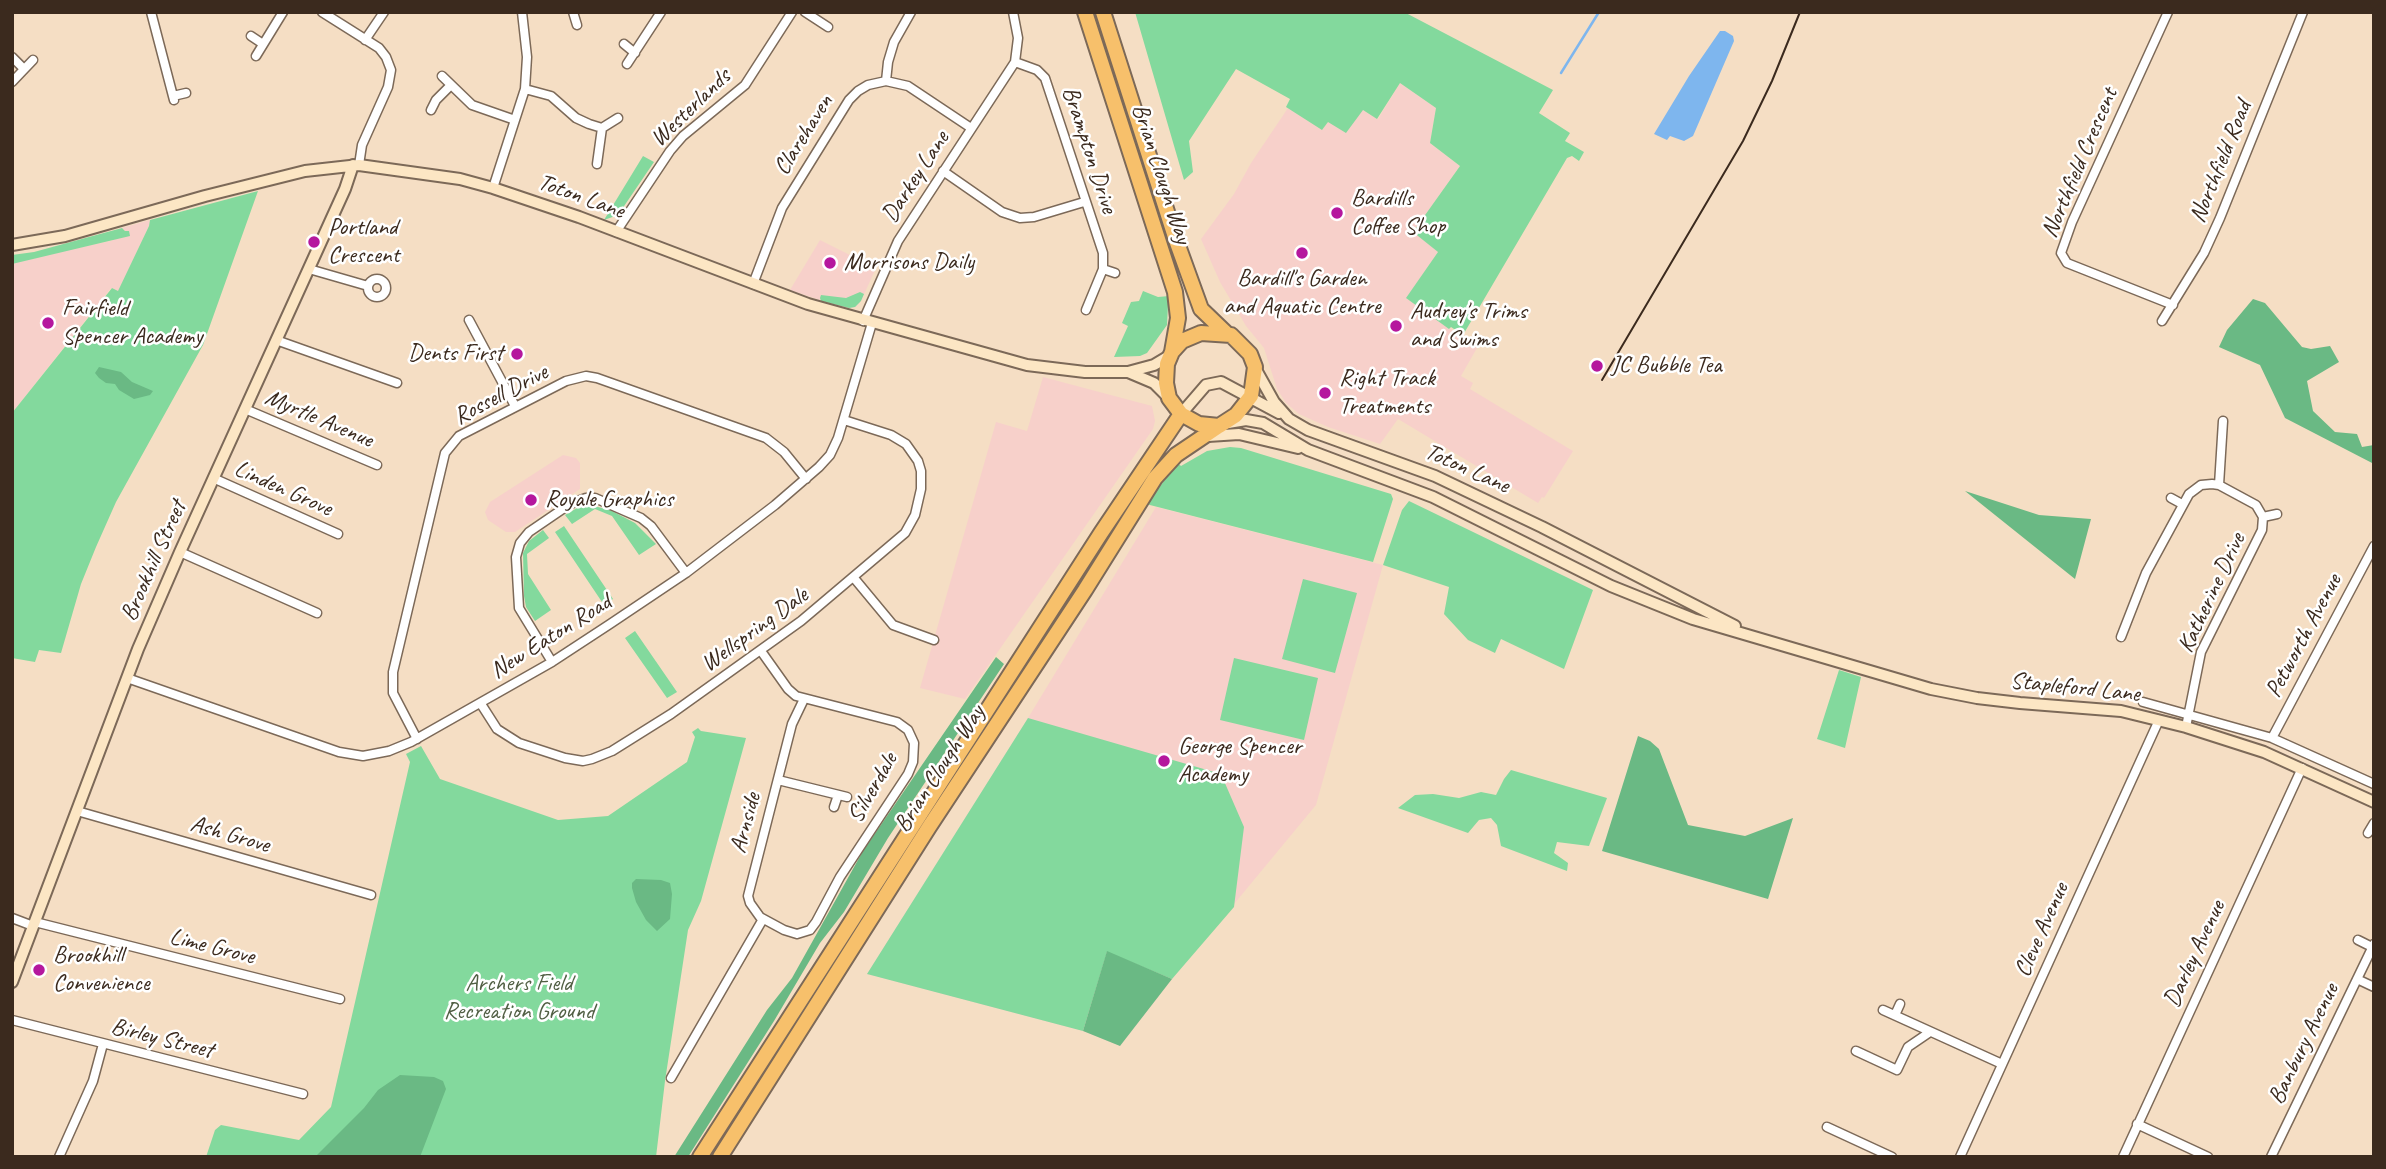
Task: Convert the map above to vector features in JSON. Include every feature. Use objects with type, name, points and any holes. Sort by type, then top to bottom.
[{"type":"highway","name":"Brian Clough Way","points":[[1085,12],[1175,292],[1178,318],[1166,373],[1169,398]]},
{"type":"highway","name":"Brian Clough Way","points":[[1102,12],[1201,309],[1241,343],[1250,354],[1255,367]]},
{"type":"highway","points":[[1170,354],[1192,335],[1226,333]]},
{"type":"highway","points":[[1251,396],[1255,367]]},
{"type":"highway","name":"Brian Clough Way","points":[[720,1157],[914,850],[1085,590],[1155,478],[1176,455],[1223,425],[1243,408],[1251,396]]},
{"type":"highway","points":[[1169,398],[1181,414],[1199,424],[1223,425]]},
{"type":"highway","name":"Brian Clough Way","points":[[700,1157],[1079,567],[1181,414]]},
{"type":"main road","name":"Toton Lane","points":[[12,245],[65,236],[305,171],[356,165],[460,178],[494,188],[753,284],[867,322],[1027,365],[1085,372],[1128,372],[1154,365],[1170,354]]},
{"type":"main road","name":"Brookhill Street","points":[[12,982],[127,678],[180,552],[356,165]]},
{"type":"main road","name":"Toton Lane","points":[[1255,367],[1274,402],[1289,419],[1308,430],[1435,476],[1679,595]]},
{"type":"main road","name":"Toton Lane","points":[[1128,372],[1154,383],[1169,398]]},
{"type":"main road","points":[[1181,414],[1200,390],[1214,383],[1229,385],[1289,419]]},
{"type":"main road","name":"Toton Lane","points":[[1223,425],[1246,420],[1263,423],[1308,450],[1433,497],[1611,586],[1667,609]]},
{"type":"main road","points":[[1200,438],[1215,434],[1238,434],[1308,450]]},
{"type":"main road","name":"Stapleford Lane","points":[[1679,595],[1763,638]]},
{"type":"main road","name":"Stapleford Lane","points":[[1667,609],[1931,689],[2020,703],[2107,709],[2186,727],[2238,742],[2374,802]]},
{"type":"street","points":[[151,12],[173,98],[186,93]]},
{"type":"street","points":[[256,56],[283,12]]},
{"type":"street","points":[[322,12],[380,48],[386,57],[391,77],[356,165]]},
{"type":"street","points":[[365,40],[384,12]]},
{"type":"street","points":[[494,188],[524,89],[527,57],[523,12]]},
{"type":"street","points":[[573,12],[577,25]]},
{"type":"street","points":[[627,64],[661,12]]},
{"type":"street","name":"Westerlands","points":[[616,232],[683,136],[745,85],[792,12]]},
{"type":"street","points":[[805,12],[828,27]]},
{"type":"street","points":[[911,12],[890,52],[886,81],[916,90],[971,128]]},
{"type":"street","points":[[1013,12],[1018,38],[1014,62]]},
{"type":"street","name":"Northfield Crescent","points":[[2168,12],[2072,222],[2061,253],[2067,263],[2173,305]]},
{"type":"street","name":"Northfield Road","points":[[2162,321],[2204,253],[2220,218],[2303,12]]},
{"type":"street","points":[[251,36],[263,44]]},
{"type":"street","points":[[624,44],[635,52]]},
{"type":"street","points":[[12,57],[24,69]]},
{"type":"street","points":[[12,82],[33,60]]},
{"type":"street","name":"Darkey Lane","points":[[867,322],[898,241],[1014,62]]},
{"type":"street","name":"Brampton Drive","points":[[1014,62],[1037,70],[1045,78],[1102,253],[1103,269]]},
{"type":"street","points":[[442,76],[472,105],[515,120]]},
{"type":"street","name":"Clarehaven","points":[[753,284],[782,208],[849,100],[858,90],[886,81]]},
{"type":"street","points":[[431,110],[436,100],[450,86]]},
{"type":"street","points":[[524,89],[551,96],[582,122],[602,128],[618,118]]},
{"type":"street","points":[[597,164],[602,128]]},
{"type":"street","points":[[943,171],[1002,212],[1020,218],[1034,217],[1084,202]]},
{"type":"street","points":[[309,269],[368,286]]},
{"type":"street","points":[[1086,310],[1103,269],[1115,273]]},
{"type":"street","points":[[469,320],[515,406]]},
{"type":"street","name":"New Eaton Road","points":[[127,678],[339,752],[363,756],[389,751],[481,704],[552,662],[686,573],[806,479],[830,455],[844,421],[867,322]]},
{"type":"street","points":[[276,340],[397,383]]},
{"type":"street","name":"Rossell Drive","points":[[416,738],[397,702],[392,680],[445,453],[459,436],[566,381],[586,376],[766,438],[785,452],[806,479]]},
{"type":"street","name":"Myrtle Avenue","points":[[245,410],[377,465]]},
{"type":"street","name":"Wellspring Dale","points":[[481,704],[497,729],[519,743],[574,760],[592,759],[612,751],[671,714],[761,651],[854,578],[905,533],[915,515],[921,489],[921,471],[913,452],[899,439],[844,421]]},
{"type":"street","points":[[2121,637],[2151,563],[2182,504],[2194,489],[2207,484],[2219,485],[2223,421]]},
{"type":"street","name":"Linden Grove","points":[[213,478],[338,534]]},
{"type":"street","name":"Katherine Drive","points":[[2186,727],[2201,652],[2260,537],[2264,523],[2256,505],[2219,485]]},
{"type":"street","points":[[552,662],[519,608],[516,557],[520,543],[529,532],[570,504],[586,498],[595,498],[641,518],[651,526],[686,573]]},
{"type":"street","points":[[2171,498],[2182,504]]},
{"type":"street","name":"Katherine Drive","points":[[2263,517],[2277,514]]},
{"type":"street","name":"Petworth Avenue","points":[[2272,737],[2373,551]]},
{"type":"street","points":[[180,552],[317,613]]},
{"type":"street","points":[[854,578],[893,625],[933,640]]},
{"type":"street","points":[[2126,626],[2136,630]]},
{"type":"street","name":"Silverdale","points":[[761,651],[790,692],[804,699],[897,722],[908,730],[914,756],[908,774],[840,877],[810,930],[797,934],[763,919]]},
{"type":"street","name":"Arnside","points":[[763,919],[750,903],[748,891],[792,724],[804,699]]},
{"type":"street","name":"Stapleford Lane","points":[[2143,702],[2272,737],[2374,784]]},
{"type":"street","name":"Cleve Avenue","points":[[1960,1157],[2159,720]]},
{"type":"street","name":"Darley Avenue","points":[[2123,1157],[2302,768]]},
{"type":"street","points":[[778,780],[842,796],[834,807]]},
{"type":"street","name":"Ash Grove","points":[[77,811],[372,895]]},
{"type":"street","points":[[2368,833],[2373,824]]},
{"type":"street","name":"Lime Grove","points":[[12,919],[340,999]]},
{"type":"street","points":[[671,1078],[763,919]]},
{"type":"street","name":"Banbury Avenue","points":[[2271,1157],[2373,946],[2358,940]]},
{"type":"street","points":[[2357,979],[2374,986]]},
{"type":"street","points":[[1895,1016],[1900,1004]]},
{"type":"street","points":[[1883,1010],[2002,1064]]},
{"type":"street","name":"Birley Street","points":[[12,1020],[303,1094]]},
{"type":"street","points":[[1856,1051],[1897,1070],[1908,1047],[1930,1032]]},
{"type":"street","points":[[59,1157],[93,1081],[103,1044]]},
{"type":"street","points":[[677,1044],[687,1050]]},
{"type":"street","points":[[2137,1124],[2208,1157]]},
{"type":"street","points":[[1827,1127],[1892,1157]]},
{"type":"shaded area","name":"Bardill's Garden and Aquatic Centre","points":[[1400,83],[1436,108],[1430,143],[1460,166],[1414,231],[1438,252],[1407,298],[1477,348],[1461,376],[1473,383],[1470,389],[1573,451],[1544,498],[1538,503],[1398,419],[1380,444],[1328,427],[1299,414],[1286,403],[1277,389],[1264,348],[1246,326],[1220,282],[1201,239],[1234,194],[1288,108],[1322,130],[1328,122],[1363,110],[1378,119]]},
{"type":"shaded area","name":"Fairfield Spencer Academy","points":[[150,220],[118,292],[111,288],[12,413],[12,264],[111,241],[125,231],[122,228]]},
{"type":"shaded area","points":[[820,240],[876,268],[856,307],[829,303],[790,290]]},
{"type":"shaded area","points":[[1043,377],[1152,406],[1155,421],[1153,429],[965,699],[920,688],[996,422],[1027,431]]},
{"type":"shaded area","points":[[563,455],[576,458],[580,463],[580,489],[515,532],[506,532],[488,520],[485,512],[490,502]]},
{"type":"shaded area","name":"George Spencer Academy","points":[[1156,507],[1383,565],[1316,805],[1120,1046],[1083,1031],[867,974],[1028,718]]},
{"type":"green space","points":[[1135,12],[1404,12],[1553,90],[1539,113],[1570,133],[1565,141],[1584,152],[1579,161],[1572,156],[1567,158],[1463,335],[1451,327],[1449,329],[1406,298],[1438,252],[1413,232],[1460,166],[1430,143],[1436,108],[1400,83],[1377,119],[1363,110],[1346,133],[1328,122],[1322,130],[1286,107],[1290,99],[1236,69],[1189,141],[1193,172],[1184,180]]},
{"type":"green space","points":[[643,156],[654,162],[618,215],[604,220]]},
{"type":"green space","points":[[258,191],[203,345],[116,502],[81,584],[61,653],[39,650],[35,662],[12,658],[12,413],[112,288],[118,291],[150,220]]},
{"type":"green space","points":[[122,228],[129,231],[130,236],[12,264],[12,255],[34,252]]},
{"type":"green space","points":[[1143,291],[1158,297],[1169,296],[1172,304],[1168,305],[1167,325],[1147,353],[1140,356],[1114,357],[1128,326],[1122,323],[1131,302],[1139,301]]},
{"type":"green space","points":[[860,292],[864,294],[861,301],[855,307],[849,308],[821,301],[820,298],[821,295],[846,298]]},
{"type":"green space","points":[[2253,299],[2265,303],[2302,347],[2311,349],[2330,346],[2339,362],[2307,381],[2313,411],[2335,432],[2357,434],[2362,447],[2374,445],[2374,464],[2285,418],[2260,365],[2219,347],[2227,330]]},
{"type":"green space","points":[[99,367],[121,372],[132,382],[153,391],[150,395],[134,399],[119,390],[115,384],[106,383],[99,378],[95,373]]},
{"type":"green space","points":[[1241,448],[1391,494],[1393,499],[1373,562],[1146,504],[1178,463],[1181,466],[1207,451]]},
{"type":"green space","points":[[1965,491],[2039,515],[2091,519],[2075,579]]},
{"type":"green space","points":[[1409,501],[1593,590],[1564,669],[1501,639],[1495,653],[1468,640],[1444,614],[1449,587],[1383,565],[1402,510]]},
{"type":"green space","points":[[590,505],[610,510],[635,523],[656,544],[639,555],[612,516],[595,509],[572,524],[565,515]]},
{"type":"green space","points":[[564,526],[613,599],[604,605],[555,532]]},
{"type":"green space","points":[[543,530],[549,538],[527,554],[528,574],[551,610],[535,621],[526,607],[524,596],[523,553],[529,541]]},
{"type":"green space","points":[[1303,579],[1357,593],[1335,673],[1282,659]]},
{"type":"green space","points":[[635,631],[677,692],[667,698],[625,638]]},
{"type":"green space","points":[[996,657],[1004,664],[888,838],[844,912],[820,943],[688,1157],[674,1157],[767,1010],[792,978],[863,851]]},
{"type":"green space","points":[[1234,658],[1318,678],[1304,740],[1220,720]]},
{"type":"green space","points":[[1839,670],[1861,677],[1845,748],[1817,739]]},
{"type":"green space","points":[[1028,718],[1221,774],[1244,827],[1234,907],[1172,979],[1107,952],[1083,1031],[867,974]]},
{"type":"green space","name":"Archers Field Recreation Ground","points":[[698,728],[701,731],[746,738],[701,901],[688,930],[656,1157],[206,1157],[215,1130],[221,1125],[299,1140],[331,1107],[410,762],[406,754],[421,746],[440,779],[558,820],[608,816],[687,762],[695,737],[692,732]]},
{"type":"green space","points":[[1638,736],[1659,749],[1688,825],[1745,836],[1793,818],[1768,899],[1602,851]]},
{"type":"green space","points":[[1511,770],[1607,798],[1589,846],[1557,842],[1554,853],[1568,863],[1567,871],[1501,846],[1497,825],[1491,818],[1479,820],[1468,833],[1398,808],[1415,795],[1433,794],[1459,798],[1481,792],[1496,795]]},
{"type":"green space","points":[[636,879],[670,883],[670,919],[657,931],[646,920],[636,902],[632,883]]},
{"type":"green space","points":[[1107,951],[1172,979],[1120,1046],[1083,1031]]},
{"type":"green space","points":[[400,1075],[434,1077],[443,1081],[446,1089],[420,1157],[315,1157],[364,1108],[378,1090]]},
{"type":"water","points":[[1720,31],[1733,36],[1734,41],[1693,136],[1684,141],[1670,136],[1667,140],[1654,134],[1689,76]]},
{"type":"waterway","points":[[1561,73],[1599,12]]},
{"type":"tram line","points":[[1602,380],[1743,141],[1772,81],[1800,12]]},
{"type":"place","name":"Bardills Coffee Shop","points":[[1337,213]]},
{"type":"place","name":"Portland Crescent","points":[[314,242]]},
{"type":"place","name":"Bardill's Garden and Aquatic Centre","points":[[1302,253]]},
{"type":"place","name":"Morrisons Daily","points":[[830,263]]},
{"type":"place","name":"Fairfield Spencer Academy","points":[[48,323]]},
{"type":"place","name":"Audrey's Trims and Swims","points":[[1396,326]]},
{"type":"place","name":"Dents First","points":[[517,354]]},
{"type":"place","name":"JC Bubble Tea","points":[[1597,366]]},
{"type":"place","name":"Right Track Treatments","points":[[1325,393]]},
{"type":"place","name":"Royale Graphics","points":[[531,500]]},
{"type":"place","name":"George Spencer Academy","points":[[1164,761]]},
{"type":"place","name":"Brookhill Convenience","points":[[39,970]]}]
